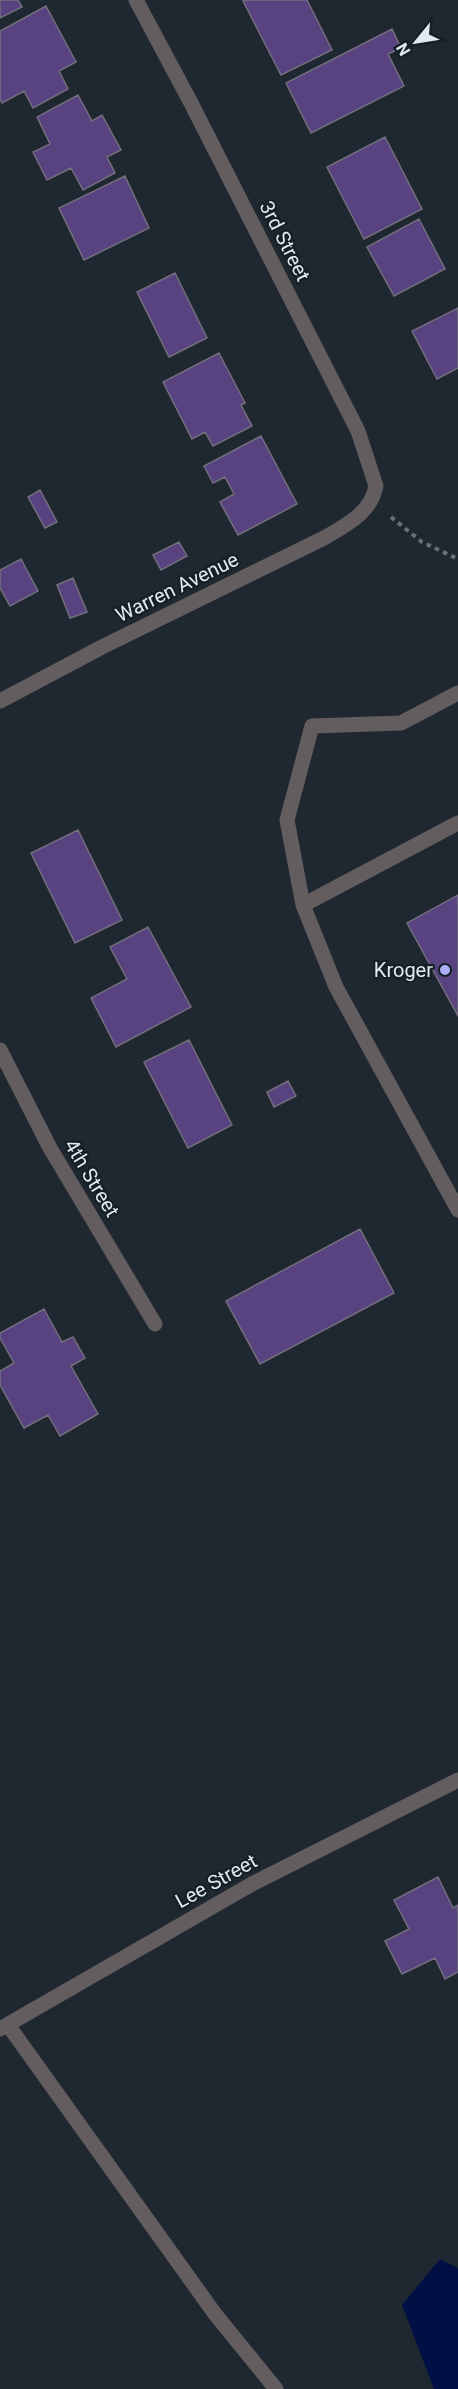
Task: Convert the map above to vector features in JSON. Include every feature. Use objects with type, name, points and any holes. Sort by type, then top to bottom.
[{"type":"street","name":"3rd Street","points":[[136,0],[192,103],[362,438],[376,486],[371,504]]},
{"type":"street","name":"Warren Avenue","points":[[0,701],[102,647],[324,538],[347,524],[371,504]]},
{"type":"street","points":[[458,693],[402,723],[312,726],[287,819],[303,904],[336,987],[458,1210]]},
{"type":"street","points":[[303,904],[458,823]]},
{"type":"street","name":"4th Street","points":[[0,1050],[50,1148],[155,1324]]},
{"type":"street","name":"Lee Street","points":[[4,2027],[252,1884],[458,1780]]},
{"type":"street","points":[[4,2027],[215,2314],[276,2389]]},
{"type":"path","points":[[371,504],[422,542],[458,559]]},
{"type":"shaded area","points":[[440,2259],[458,2268],[458,2389],[434,2389],[402,2305]]},
{"type":"building","points":[[0,0],[18,0],[22,7],[0,18]]},
{"type":"building","points":[[307,0],[332,50],[281,75],[243,1]]},
{"type":"building","points":[[46,6],[76,62],[59,71],[68,89],[33,108],[24,91],[2,103],[0,99],[0,31]]},
{"type":"building","points":[[392,29],[401,48],[388,54],[404,86],[311,133],[286,83]]},
{"type":"building","points":[[78,95],[92,121],[102,115],[121,150],[107,157],[115,173],[83,190],[71,168],[47,180],[33,152],[50,144],[37,117]]},
{"type":"building","points":[[385,137],[422,209],[364,239],[327,167]]},
{"type":"building","points":[[125,176],[149,228],[84,260],[59,208]]},
{"type":"building","points":[[419,219],[445,269],[394,296],[367,247]]},
{"type":"building","points":[[175,273],[207,338],[169,357],[137,292]]},
{"type":"building","points":[[458,308],[458,368],[437,379],[412,331]]},
{"type":"building","points":[[219,353],[245,403],[241,405],[252,426],[213,446],[205,432],[192,439],[163,382]]},
{"type":"building","points":[[261,436],[297,504],[238,535],[220,502],[234,494],[225,477],[213,483],[204,466]]},
{"type":"building","points":[[40,490],[57,522],[45,528],[28,497]]},
{"type":"building","points":[[179,542],[187,556],[161,570],[153,555]]},
{"type":"building","points":[[21,559],[38,591],[10,606],[0,588],[0,570]]},
{"type":"building","points":[[73,578],[87,612],[70,618],[57,585]]},
{"type":"building","points":[[78,830],[122,920],[75,943],[31,853]]},
{"type":"building","name":"Kroger","points":[[458,895],[458,1016],[407,923]]},
{"type":"building","points":[[148,927],[191,1007],[116,1047],[91,998],[127,979],[110,947]]},
{"type":"building","points":[[189,1040],[232,1125],[188,1148],[144,1062]]},
{"type":"building","points":[[288,1081],[296,1096],[274,1107],[267,1092]]},
{"type":"building","points":[[360,1229],[394,1293],[260,1364],[226,1301]]},
{"type":"building","points":[[44,1309],[62,1342],[73,1337],[85,1358],[71,1366],[98,1414],[60,1436],[48,1415],[24,1428],[0,1385],[0,1371],[14,1363],[0,1338],[0,1333]]},
{"type":"building","points":[[438,1877],[453,1908],[458,1905],[458,1972],[445,1979],[435,1958],[402,1974],[385,1941],[409,1929],[394,1900]]},
{"type":"place","name":"Kroger","points":[[445,970]]}]
